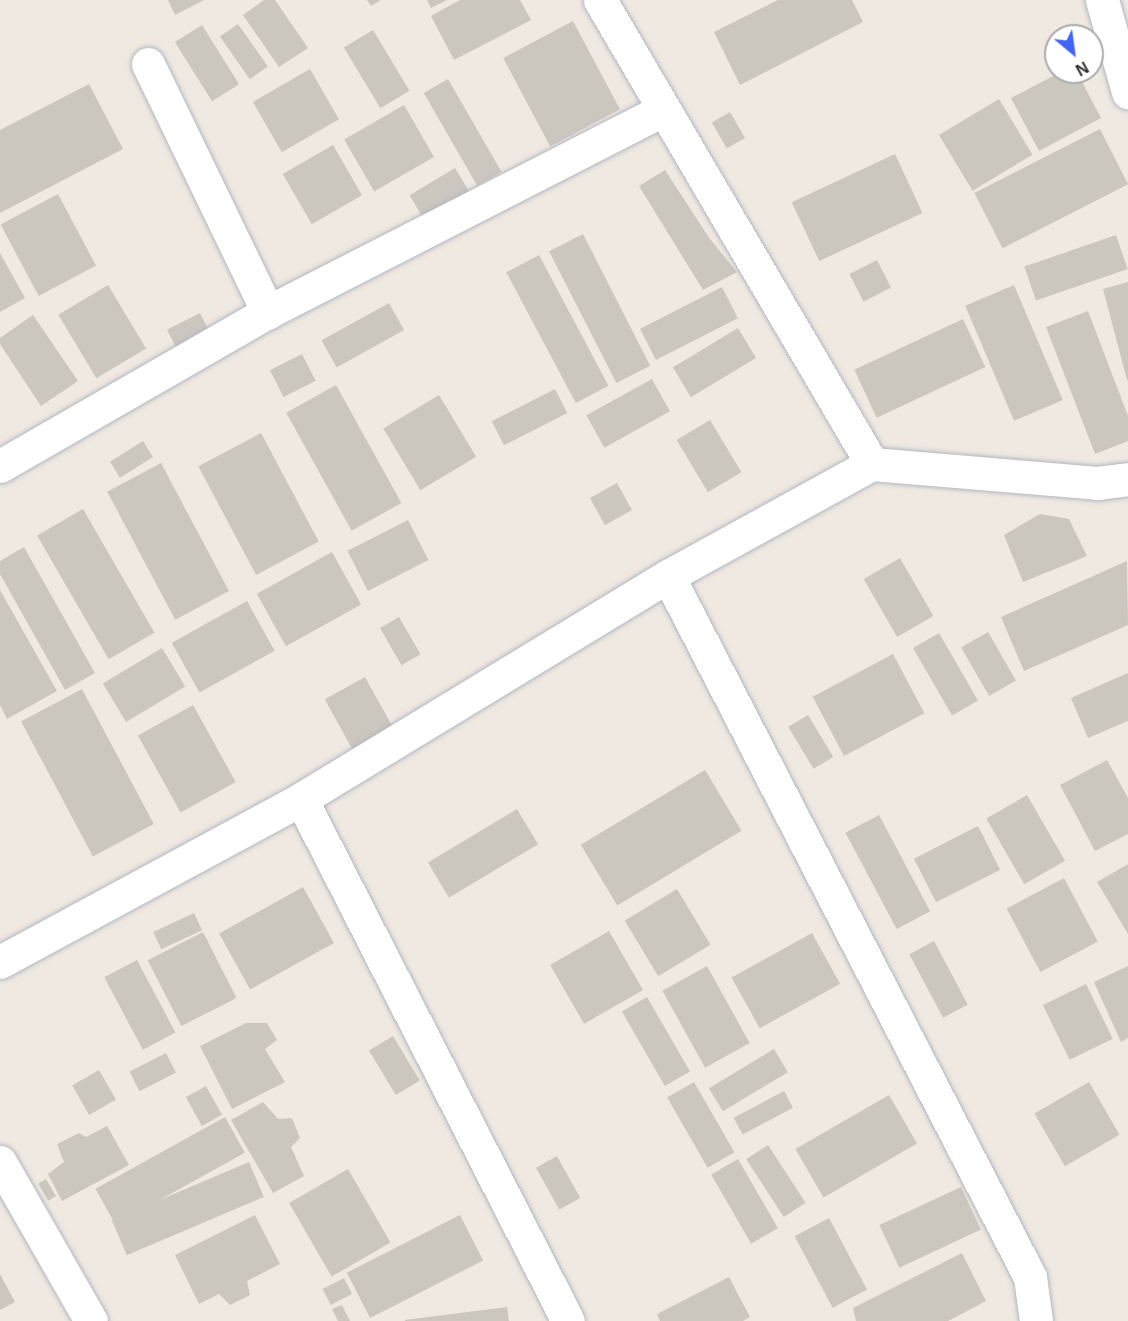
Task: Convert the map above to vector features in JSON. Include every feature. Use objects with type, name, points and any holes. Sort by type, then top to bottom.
[{"type":"street","points":[[600,0],[662,110],[872,464]]},
{"type":"street","points":[[1102,0],[1128,92]]},
{"type":"street","points":[[148,64],[268,312]]},
{"type":"street","points":[[0,466],[268,312],[662,110]]},
{"type":"street","points":[[0,962],[302,799],[668,576],[872,464],[1098,483],[1128,479]]},
{"type":"street","points":[[668,576],[1030,1277],[1036,1321]]},
{"type":"street","points":[[302,799],[568,1321]]},
{"type":"street","points":[[0,1162],[91,1321]]},
{"type":"building","points":[[168,0],[204,0],[175,15]]},
{"type":"building","points":[[264,0],[275,0],[308,48],[279,67],[243,15]]},
{"type":"building","points":[[367,0],[381,0],[371,6]]},
{"type":"building","points":[[427,0],[447,0],[431,8]]},
{"type":"building","points":[[460,0],[520,0],[531,20],[454,60],[431,16]]},
{"type":"building","points":[[778,0],[852,0],[863,22],[740,85],[714,32]]},
{"type":"building","points":[[573,21],[620,109],[550,146],[503,58]]},
{"type":"building","points":[[238,24],[268,67],[250,79],[220,37]]},
{"type":"building","points":[[202,25],[239,84],[212,101],[175,42]]},
{"type":"building","points":[[373,30],[410,91],[380,108],[344,48]]},
{"type":"building","points":[[310,69],[339,119],[282,152],[253,102]]},
{"type":"building","points":[[448,79],[502,172],[477,186],[424,93]]},
{"type":"building","points":[[1044,81],[1044,84],[1083,84],[1101,118],[1039,151],[1011,98]]},
{"type":"building","points":[[89,84],[123,149],[0,213],[0,130]]},
{"type":"building","points":[[999,99],[1032,155],[972,191],[939,135]]},
{"type":"building","points":[[404,105],[434,157],[374,191],[344,140]]},
{"type":"building","points":[[730,112],[745,138],[727,148],[712,122]]},
{"type":"building","points":[[1100,129],[1128,184],[1003,248],[974,193]]},
{"type":"building","points":[[333,145],[362,195],[312,224],[283,174]]},
{"type":"building","points":[[895,154],[922,213],[819,261],[792,202]]},
{"type":"building","points":[[455,168],[469,191],[423,218],[410,195]]},
{"type":"building","points":[[665,170],[710,239],[737,272],[703,290],[639,186]]},
{"type":"building","points":[[58,194],[96,266],[39,296],[1,225]]},
{"type":"building","points":[[583,234],[650,366],[616,383],[549,251]]},
{"type":"building","points":[[1116,235],[1128,269],[1036,301],[1024,267]]},
{"type":"building","points":[[0,253],[25,298],[0,312]]},
{"type":"building","points":[[539,255],[608,386],[576,403],[506,272]]},
{"type":"building","points":[[877,260],[891,288],[863,302],[849,274]]},
{"type":"building","points":[[1128,282],[1128,380],[1127,380],[1103,289]]},
{"type":"building","points":[[108,285],[146,348],[96,378],[58,315]]},
{"type":"building","points":[[1014,285],[1063,400],[1014,421],[965,306]]},
{"type":"building","points":[[722,287],[738,318],[656,360],[640,329]]},
{"type":"building","points":[[389,303],[404,330],[337,367],[322,340]]},
{"type":"building","points":[[1088,311],[1128,416],[1128,441],[1095,454],[1046,327]]},
{"type":"building","points":[[200,313],[211,335],[178,352],[167,330]]},
{"type":"building","points":[[33,315],[78,381],[41,406],[0,344],[0,338]]},
{"type":"building","points":[[963,319],[985,367],[877,418],[854,370]]},
{"type":"building","points":[[738,328],[756,358],[691,397],[673,367]]},
{"type":"building","points":[[302,354],[316,381],[284,397],[270,370]]},
{"type":"building","points":[[652,379],[670,411],[604,448],[586,415]]},
{"type":"building","points":[[336,385],[401,503],[352,531],[286,413]]},
{"type":"building","points":[[555,389],[567,413],[504,445],[492,421]]},
{"type":"building","points":[[439,395],[476,457],[420,490],[383,428]]},
{"type":"building","points":[[710,420],[741,472],[708,492],[677,440]]},
{"type":"building","points":[[261,433],[319,542],[256,575],[198,466]]},
{"type":"building","points":[[143,441],[153,457],[120,478],[110,462]]},
{"type":"building","points":[[161,463],[229,591],[175,620],[107,492]]},
{"type":"building","points":[[617,483],[632,510],[605,525],[590,498]]},
{"type":"building","points":[[83,509],[155,633],[109,659],[37,536]]},
{"type":"building","points":[[1040,514],[1069,519],[1087,556],[1023,582],[1004,535]]},
{"type":"building","points":[[408,520],[428,560],[368,591],[347,551]]},
{"type":"building","points":[[24,547],[95,673],[65,690],[0,574],[0,561]]},
{"type":"building","points":[[332,552],[361,604],[286,646],[257,594]]},
{"type":"building","points":[[900,558],[934,616],[897,637],[864,579]]},
{"type":"building","points":[[1127,561],[1128,625],[1024,671],[1001,617]]},
{"type":"building","points":[[0,590],[57,691],[7,719],[0,705]]},
{"type":"building","points":[[247,601],[275,651],[199,693],[172,643]]},
{"type":"building","points":[[399,617],[420,654],[401,665],[380,628]]},
{"type":"building","points":[[988,632],[1016,680],[989,696],[961,648]]},
{"type":"building","points":[[939,633],[978,701],[952,716],[913,648]]},
{"type":"building","points":[[162,648],[185,687],[126,722],[103,684]]},
{"type":"building","points":[[893,654],[924,713],[844,756],[813,697]]},
{"type":"building","points":[[1128,673],[1128,721],[1088,738],[1071,698]]},
{"type":"building","points":[[365,677],[393,727],[352,749],[325,699]]},
{"type":"building","points":[[82,689],[154,824],[93,856],[21,721]]},
{"type":"building","points":[[193,705],[236,782],[181,813],[138,736]]},
{"type":"building","points":[[808,715],[833,757],[814,769],[788,727]]},
{"type":"building","points":[[1107,760],[1128,798],[1128,834],[1095,851],[1060,785]]},
{"type":"building","points":[[705,770],[742,831],[617,906],[581,845]]},
{"type":"building","points":[[1027,795],[1065,861],[1024,884],[986,818]]},
{"type":"building","points":[[517,809],[538,844],[449,898],[428,863]]},
{"type":"building","points":[[879,815],[930,911],[897,929],[845,833]]},
{"type":"building","points":[[978,826],[1000,870],[936,902],[914,859]]},
{"type":"building","points":[[1128,864],[1128,934],[1097,882]]},
{"type":"building","points":[[1064,878],[1098,942],[1040,972],[1007,909]]},
{"type":"building","points":[[303,887],[334,943],[250,990],[219,934]]},
{"type":"building","points":[[677,889],[710,945],[658,976],[625,920]]},
{"type":"building","points":[[194,913],[202,930],[161,949],[153,932]]},
{"type":"building","points":[[609,931],[643,990],[584,1024],[550,965]]},
{"type":"building","points":[[203,932],[237,998],[181,1026],[148,960]]},
{"type":"building","points":[[812,933],[840,984],[760,1028],[732,978]]},
{"type":"building","points":[[934,941],[968,1005],[943,1018],[909,954]]},
{"type":"building","points":[[137,960],[175,1032],[143,1050],[104,977]]},
{"type":"building","points":[[707,966],[750,1043],[705,1068],[662,991]]},
{"type":"building","points":[[1128,966],[1128,1038],[1121,1042],[1094,982]]},
{"type":"building","points":[[1086,984],[1113,1039],[1070,1060],[1043,1005]]},
{"type":"building","points":[[647,997],[690,1071],[665,1086],[622,1011]]},
{"type":"building","points":[[246,1023],[267,1023],[277,1040],[265,1049],[285,1082],[232,1109],[200,1046]]},
{"type":"building","points":[[393,1036],[420,1081],[396,1095],[369,1050]]},
{"type":"building","points":[[774,1049],[788,1072],[723,1111],[709,1088]]},
{"type":"building","points":[[166,1053],[176,1073],[139,1091],[129,1072]]},
{"type":"building","points":[[99,1070],[116,1099],[89,1115],[72,1086]]},
{"type":"building","points":[[694,1082],[735,1152],[708,1168],[667,1098]]},
{"type":"building","points":[[1089,1082],[1120,1135],[1065,1166],[1034,1114]]},
{"type":"building","points":[[206,1086],[222,1115],[202,1126],[186,1097]]},
{"type":"building","points":[[784,1091],[793,1108],[743,1135],[734,1118]]},
{"type":"building","points":[[889,1095],[917,1143],[823,1197],[795,1149]]},
{"type":"building","points":[[263,1102],[278,1119],[292,1118],[300,1138],[291,1147],[304,1176],[273,1193],[231,1120]]},
{"type":"building","points":[[225,1117],[245,1153],[115,1225],[96,1189]]},
{"type":"building","points":[[107,1126],[129,1165],[62,1201],[48,1174],[64,1162],[57,1144],[79,1133],[86,1137]]},
{"type":"building","points":[[768,1145],[806,1203],[784,1217],[746,1159]]},
{"type":"building","points":[[557,1156],[580,1198],[559,1210],[536,1168]]},
{"type":"building","points":[[738,1159],[778,1228],[751,1244],[711,1174]]},
{"type":"building","points":[[249,1162],[264,1197],[127,1255],[112,1220]]},
{"type":"building","points":[[348,1169],[390,1243],[332,1277],[289,1203]]},
{"type":"building","points":[[46,1179],[56,1196],[48,1201],[38,1184]]},
{"type":"building","points":[[961,1187],[981,1230],[899,1268],[879,1225]]},
{"type":"building","points":[[255,1215],[280,1264],[247,1281],[250,1295],[230,1305],[219,1294],[199,1304],[175,1255]]},
{"type":"building","points":[[460,1215],[483,1260],[370,1318],[347,1273]]},
{"type":"building","points":[[829,1218],[867,1290],[833,1308],[795,1236]]},
{"type":"building","points":[[962,1253],[986,1301],[948,1321],[856,1321],[853,1308]]},
{"type":"building","points":[[0,1274],[15,1302],[0,1310]]},
{"type":"building","points":[[729,1277],[750,1317],[743,1321],[660,1321],[657,1314]]},
{"type":"building","points":[[344,1278],[352,1294],[331,1305],[323,1289]]},
{"type":"building","points":[[342,1305],[350,1321],[338,1321],[332,1309]]},
{"type":"building","points":[[507,1307],[509,1321],[405,1321],[405,1320]]}]
